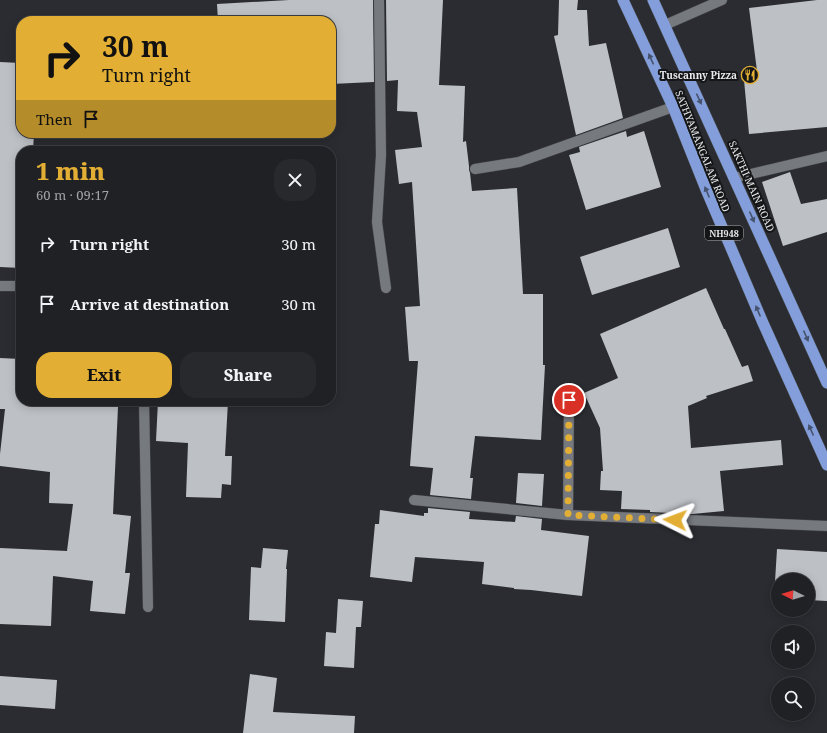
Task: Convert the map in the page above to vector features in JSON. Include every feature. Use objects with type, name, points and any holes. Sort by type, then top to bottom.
[{"type":"highway","name":"SATHYAMANGALAM ROAD","points":[[623,0],[673,107],[705,187],[760,316],[827,465]]},
{"type":"highway","name":"SAKTHI MAIN ROAD","points":[[653,0],[827,383]]},
{"type":"street","points":[[379,0],[381,155],[377,222],[386,288]]},
{"type":"street","points":[[665,25],[722,0]]},
{"type":"street","points":[[475,169],[519,162],[673,107]]},
{"type":"street","points":[[734,178],[827,156]]},
{"type":"street","points":[[0,286],[16,286]]},
{"type":"street","points":[[568,515],[569,400]]},
{"type":"street","points":[[144,406],[148,608]]},
{"type":"street","points":[[414,500],[568,515],[827,526]]},
{"type":"building","points":[[289,0],[373,0],[374,82],[336,84],[336,16],[218,16],[217,4]]},
{"type":"building","points":[[386,0],[443,0],[439,85],[465,86],[463,142],[466,141],[472,191],[517,188],[523,294],[543,294],[543,365],[545,365],[541,440],[475,436],[470,478],[473,478],[471,499],[430,495],[433,468],[410,466],[418,361],[409,361],[405,307],[420,306],[412,182],[399,184],[395,150],[422,147],[417,112],[397,111],[398,80],[387,81]]},
{"type":"building","points":[[559,0],[578,0],[577,10],[587,10],[589,46],[606,43],[623,118],[576,135],[554,36],[558,35]]},
{"type":"building","points":[[827,0],[827,127],[749,134],[744,80],[758,79],[749,8]]},
{"type":"building","points":[[0,62],[16,63],[16,138],[34,138],[33,146],[16,146],[16,268],[0,267]]},
{"type":"building","points":[[626,131],[627,137],[644,131],[661,187],[586,210],[569,155],[580,152],[579,147]]},
{"type":"building","points":[[790,172],[801,204],[827,199],[827,232],[783,246],[762,182]]},
{"type":"building","points":[[668,228],[680,267],[592,295],[580,257]]},
{"type":"building","points":[[706,288],[742,367],[748,365],[753,381],[706,396],[707,398],[688,406],[691,448],[781,440],[783,465],[720,471],[724,511],[692,514],[621,509],[622,491],[600,490],[601,471],[603,471],[600,428],[584,393],[618,378],[600,334]]},
{"type":"building","points":[[0,358],[16,359],[16,406],[118,407],[113,514],[131,516],[125,573],[130,573],[125,614],[90,611],[93,581],[53,576],[51,626],[0,624],[0,548],[67,551],[73,504],[49,503],[50,472],[0,466],[5,409],[0,409]]},
{"type":"building","points":[[158,406],[228,406],[225,456],[232,456],[231,485],[222,484],[221,498],[186,497],[188,443],[156,441]]},
{"type":"building","points":[[518,473],[544,474],[542,506],[516,503]]},
{"type":"building","points":[[428,508],[470,512],[469,519],[515,522],[516,516],[542,519],[541,530],[589,536],[582,596],[482,584],[484,562],[415,557],[412,582],[370,577],[375,524],[379,524],[380,510],[424,516],[424,513],[428,513]]},
{"type":"building","points":[[263,548],[288,550],[286,569],[285,622],[249,620],[251,567],[261,568]]},
{"type":"building","points":[[777,549],[827,552],[827,601],[815,600],[815,573],[776,573]]},
{"type":"building","points":[[338,599],[363,601],[361,627],[356,627],[354,668],[324,666],[326,632],[336,633]]},
{"type":"building","points":[[250,674],[277,678],[273,712],[355,716],[354,733],[243,733]]},
{"type":"building","points":[[0,676],[57,680],[55,709],[0,705]]},
{"type":"place","name":"Tuscanny Pizza","points":[[750,75]]},
{"type":"route","points":[[569,400],[568,515],[675,520]]}]
